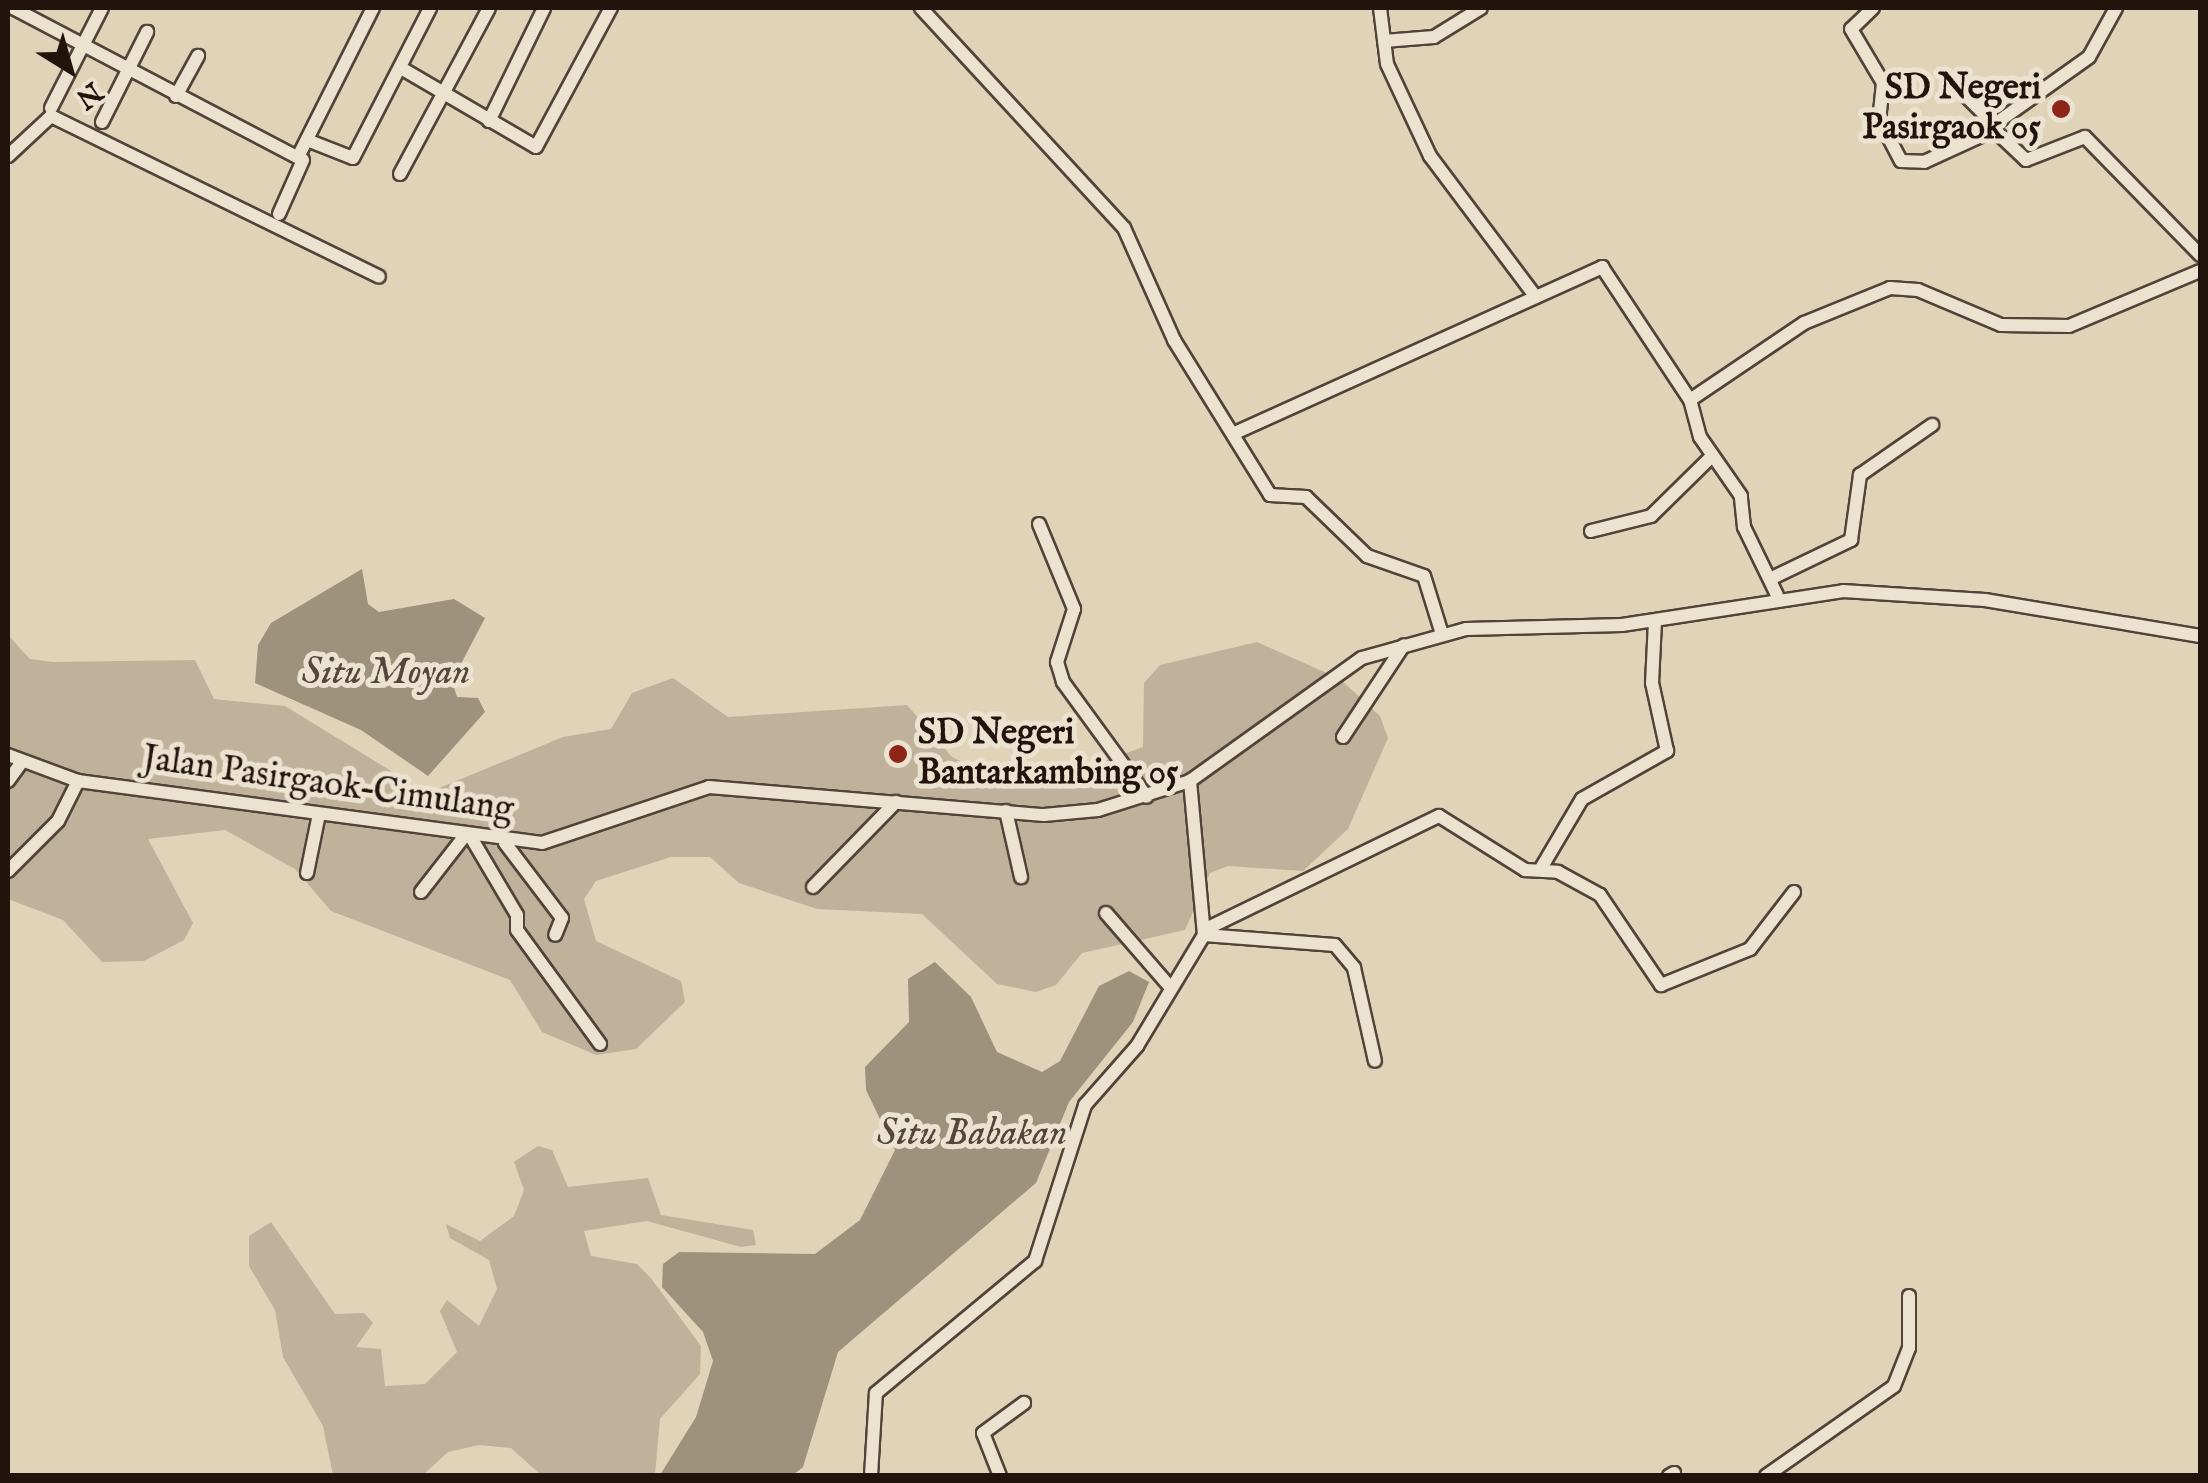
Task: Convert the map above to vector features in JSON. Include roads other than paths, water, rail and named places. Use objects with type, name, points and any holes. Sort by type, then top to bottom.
[{"type":"street","points":[[13,8],[80,50],[298,158],[304,164],[279,214]]},
{"type":"street","points":[[51,108],[102,8]]},
{"type":"street","points":[[298,158],[373,8]]},
{"type":"street","points":[[308,140],[353,158],[430,8]]},
{"type":"street","points":[[400,174],[447,94],[489,8]]},
{"type":"street","points":[[488,120],[544,8]]},
{"type":"street","points":[[401,68],[528,147],[542,142],[611,8]]},
{"type":"street","points":[[921,8],[1119,221],[1206,397],[1237,432],[1270,495],[1306,497],[1368,556],[1424,576],[1442,634]]},
{"type":"street","points":[[1380,8],[1396,88],[1430,156],[1536,297]]},
{"type":"street","points":[[1384,40],[1434,36],[1482,8]]},
{"type":"street","points":[[1873,8],[1851,29],[1883,83],[1880,119],[1900,162],[1924,162],[1992,127],[2089,57],[2116,8]]},
{"type":"street","points":[[102,122],[147,32]]},
{"type":"street","points":[[176,96],[198,56]]},
{"type":"street","points":[[1965,95],[2026,160],[2086,137],[2200,255]]},
{"type":"street","points":[[8,156],[50,116],[379,277]]},
{"type":"street","points":[[1237,432],[1536,297],[1608,269],[1690,400],[1712,456],[1739,492],[1744,527],[1777,595]]},
{"type":"street","points":[[1690,400],[1804,323],[1890,288],[1914,288],[2001,325],[2069,326],[2200,271]]},
{"type":"street","points":[[1772,578],[1850,540],[1856,482],[1888,448],[1932,425]]},
{"type":"street","points":[[1591,531],[1650,516],[1712,456]]},
{"type":"street","points":[[1039,524],[1074,608],[1057,662],[1063,682],[1147,797]]},
{"type":"street","name":"Jalan Pasirgaok–Cimulang","points":[[8,755],[78,781],[505,843],[582,834],[709,787],[1070,814],[1147,797],[1190,781],[1350,665],[1442,634],[1655,621],[1777,595],[1953,596],[2200,636]]},
{"type":"street","points":[[1540,870],[1556,831],[1591,791],[1667,752],[1652,682],[1655,621]]},
{"type":"street","points":[[1342,736],[1404,645]]},
{"type":"street","points":[[8,782],[21,762]]},
{"type":"street","points":[[8,870],[58,821],[78,781]]},
{"type":"street","points":[[1190,781],[1205,932]]},
{"type":"street","points":[[813,888],[896,802]]},
{"type":"street","points":[[1006,811],[1021,877]]},
{"type":"street","points":[[307,873],[319,814]]},
{"type":"street","points":[[871,1476],[876,1393],[1036,1261],[1085,1106],[1205,932],[1439,816],[1540,870],[1600,895],[1661,984],[1750,950],[1794,892]]},
{"type":"street","points":[[421,892],[468,839],[518,915],[516,930],[600,1044]]},
{"type":"street","points":[[505,843],[562,918],[555,935]]},
{"type":"street","points":[[1106,913],[1169,987]]},
{"type":"street","points":[[1205,932],[1335,946],[1354,968],[1375,1061]]},
{"type":"street","points":[[1766,1476],[1894,1386],[1909,1348],[1909,1296]]},
{"type":"street","points":[[1000,1476],[983,1433],[1024,1403]]},
{"type":"water","name":"Situ Moyan","points":[[362,569],[368,604],[379,612],[454,599],[485,618],[452,681],[457,697],[478,698],[485,712],[428,776],[361,730],[255,683],[258,645],[271,623]]},
{"type":"water","name":"Situ Babakan","points":[[935,962],[971,997],[997,1052],[1042,1072],[1060,1061],[1099,986],[1129,971],[1149,982],[1133,1022],[1069,1102],[1036,1183],[838,1352],[803,1467],[793,1475],[660,1475],[696,1417],[713,1361],[703,1332],[662,1287],[663,1264],[679,1252],[815,1254],[860,1220],[895,1150],[866,1090],[865,1067],[909,1022],[908,979]]},
{"type":"place","name":"SD Negeri Pasirgaok 05","points":[[2061,109]]},
{"type":"place","name":"SD Negeri Bantarkambing 05","points":[[898,754]]}]
